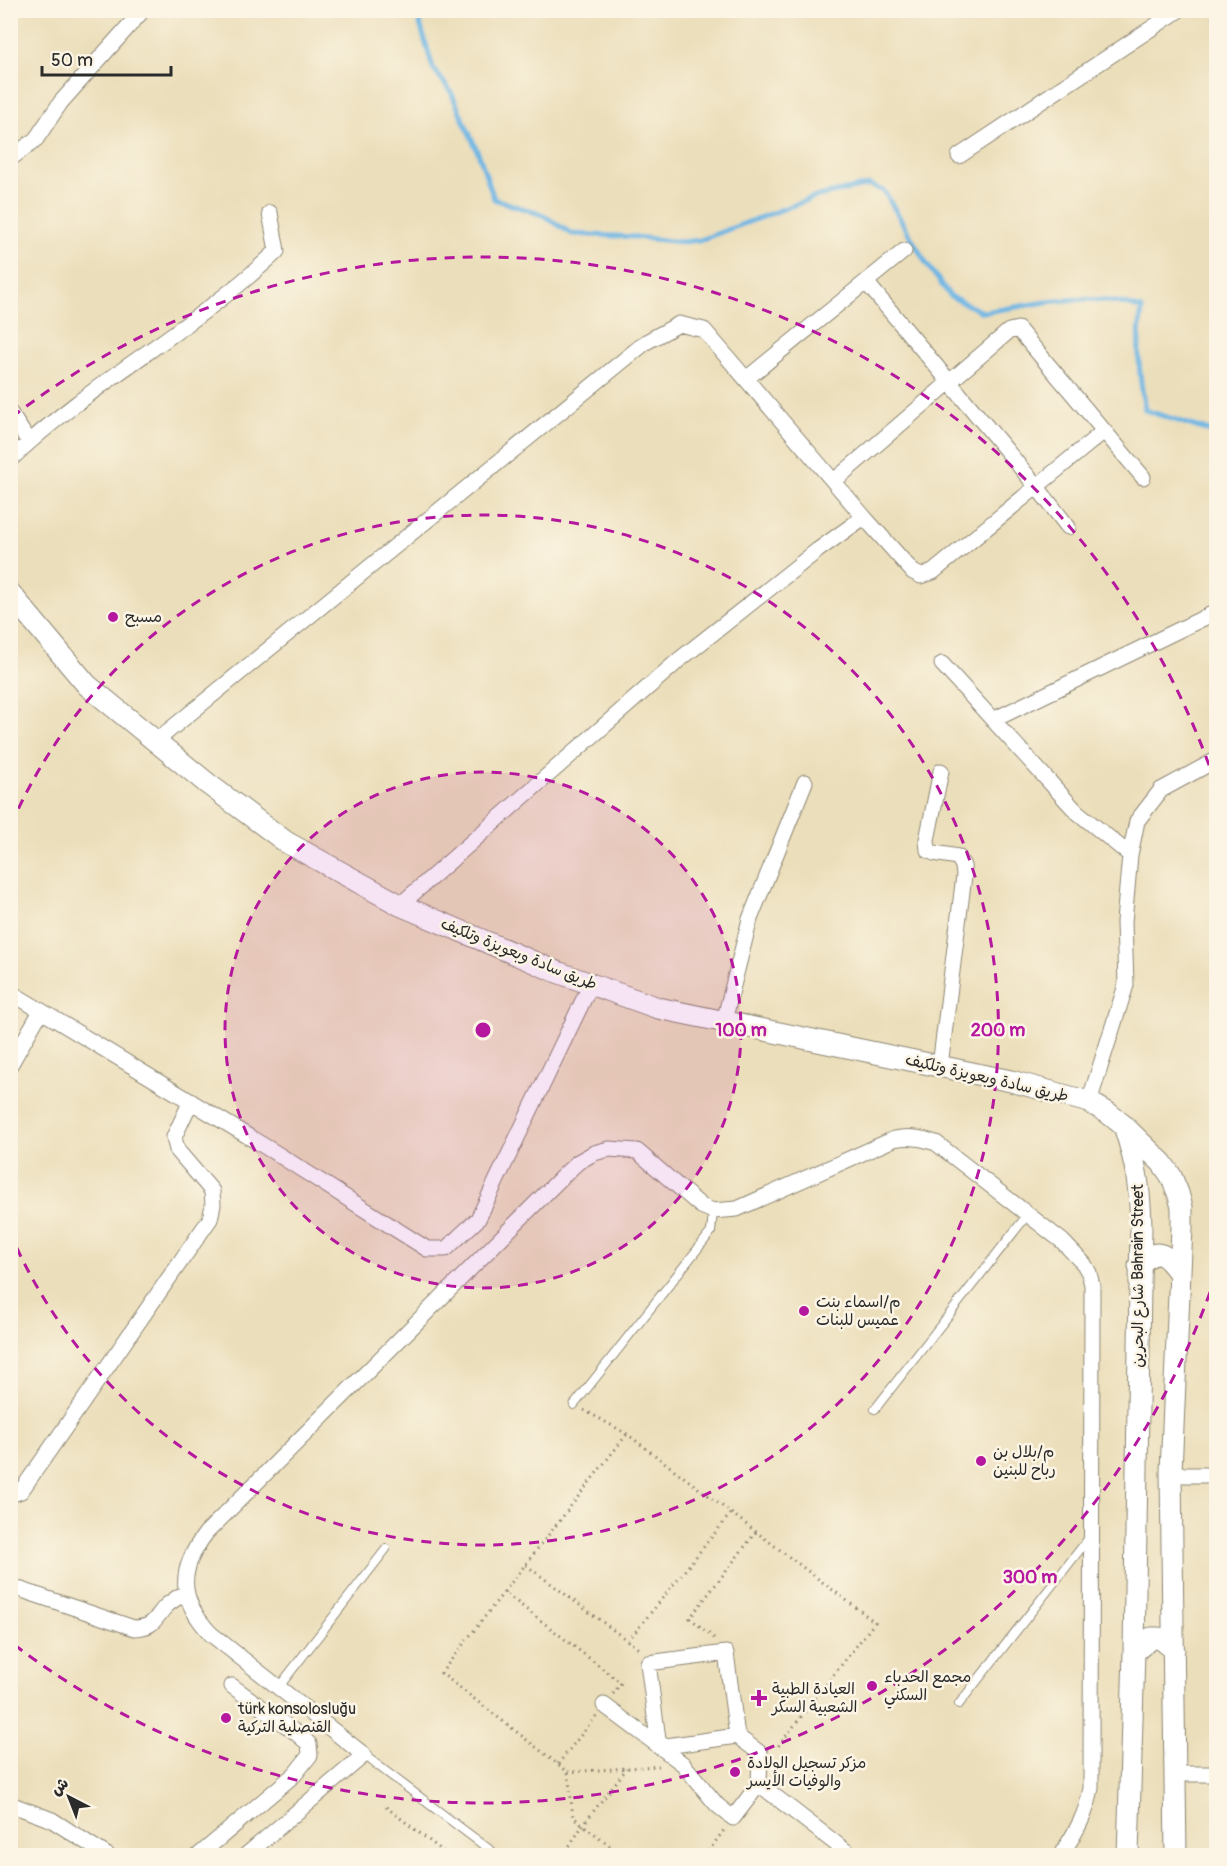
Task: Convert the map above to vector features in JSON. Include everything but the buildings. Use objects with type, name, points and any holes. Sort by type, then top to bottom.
[{"type":"main road","name":"طريق سادة وبعويزة وتلكيف","points":[[10,592],[87,685],[208,784],[286,842],[400,904],[557,972],[658,1008],[1011,1081],[1089,1102],[1123,1125]]},
{"type":"main road","name":"شارع البحرين Bahrain Street","points":[[1123,1125],[1134,1156],[1139,1180],[1141,1225],[1129,1846]]},
{"type":"main road","name":"شارع البحرين Bahrain Street","points":[[1123,1125],[1162,1163],[1171,1176],[1179,1193],[1182,1227],[1171,1471],[1176,1856]]},
{"type":"main road","points":[[1139,1266],[1152,1255],[1160,1254],[1167,1257],[1180,1274]]},
{"type":"main road","points":[[1134,1652],[1151,1638],[1159,1638],[1174,1650]]},
{"type":"main road","points":[[1114,1856],[1129,1846]]},
{"type":"street","points":[[10,159],[36,139],[61,102],[143,10]]},
{"type":"street","points":[[959,156],[1179,10]]},
{"type":"street","points":[[10,460],[80,401],[256,270],[277,250],[270,213]]},
{"type":"street","points":[[746,379],[904,251]]},
{"type":"street","points":[[866,282],[1068,527]]},
{"type":"street","points":[[156,741],[646,342],[679,324],[704,330],[864,517],[913,572],[921,576],[933,572],[1104,431]]},
{"type":"street","points":[[834,481],[1009,331],[1018,329],[1143,477]]},
{"type":"street","points":[[10,413],[29,442]]},
{"type":"street","points":[[400,904],[679,660],[818,550],[864,517]]},
{"type":"street","points":[[993,720],[1216,612]]},
{"type":"street","points":[[942,664],[1076,812],[1130,855]]},
{"type":"street","points":[[1089,1102],[1126,985],[1124,922],[1130,855],[1137,820],[1161,790],[1216,760]]},
{"type":"street","points":[[940,771],[927,840],[928,850],[958,857],[963,866],[964,876],[940,1066]]},
{"type":"street","points":[[724,1021],[750,919],[805,782]]},
{"type":"street","points":[[10,992],[279,1155],[427,1249],[446,1249],[478,1219],[591,984]]},
{"type":"street","points":[[10,1065],[41,1011]]},
{"type":"street","points":[[10,1495],[21,1491],[210,1219],[213,1205],[212,1191],[177,1150],[174,1137],[191,1101]]},
{"type":"street","points":[[245,1856],[364,1755],[211,1634],[199,1622],[191,1607],[184,1578],[188,1563],[206,1533],[578,1162],[594,1153],[609,1149],[638,1151],[691,1199],[713,1211],[725,1211],[750,1204],[894,1139],[907,1137],[922,1138],[936,1143],[1028,1214],[1075,1254],[1089,1273],[1092,1285],[1091,1788],[1083,1818],[1075,1835],[1060,1856]]},
{"type":"street","points":[[1171,1471],[1184,1474],[1216,1475]]},
{"type":"street","points":[[10,1586],[134,1628],[154,1623],[167,1606],[186,1592]]},
{"type":"street","points":[[659,1747],[648,1663],[726,1653],[737,1736]]},
{"type":"street","points":[[198,1856],[295,1774],[310,1755],[309,1744],[232,1686]]},
{"type":"street","points":[[604,1705],[659,1747],[683,1764],[717,1805],[733,1818],[759,1777],[760,1753],[737,1736],[659,1747]]},
{"type":"street","points":[[1175,1774],[1216,1774]]},
{"type":"street","points":[[759,1777],[847,1854]]},
{"type":"street","points":[[10,1804],[52,1820],[108,1856]]},
{"type":"lane","points":[[574,1405],[711,1232],[713,1211]]},
{"type":"lane","points":[[875,1409],[1028,1214]]},
{"type":"lane","points":[[959,1704],[1092,1534]]},
{"type":"lane","points":[[278,1688],[386,1549]]},
{"type":"lane","points":[[364,1755],[498,1856]]},
{"type":"path","points":[[574,1405],[627,1434],[875,1622],[759,1777]]},
{"type":"path","points":[[627,1434],[441,1673],[568,1772],[683,1764]]},
{"type":"path","points":[[628,1641],[731,1513]]},
{"type":"path","points":[[726,1653],[718,1641],[690,1618],[756,1532]]},
{"type":"path","points":[[526,1564],[656,1662]]},
{"type":"path","points":[[504,1592],[621,1683],[558,1764]]},
{"type":"path","points":[[562,1856],[583,1825],[628,1768]]},
{"type":"path","points":[[568,1772],[573,1817],[623,1856]]},
{"type":"path","points":[[386,1807],[448,1856]]},
{"type":"waterway","points":[[416,10],[433,68],[451,92],[479,155],[494,199],[543,215],[572,234],[681,242],[700,240],[818,196],[869,185],[884,191],[926,263],[950,296],[982,312],[1082,299],[1122,303],[1142,309],[1139,360],[1145,410],[1209,431],[1216,436]]},
{"type":"place","name":"مسبح","points":[[113,617]]},
{"type":"place","name":"م/اسماء بنت عميس للبنات","points":[[804,1311]]},
{"type":"place","name":"م/بلال بن رباح للبنين","points":[[981,1461]]},
{"type":"place","name":"مجمع الحدباء السكني","points":[[872,1686]]},
{"type":"place","name":"العيادة الطبية الشعبية السكر","points":[[759,1698]]},
{"type":"place","name":"türk konsolosluğu القنصلية التركية","points":[[226,1718]]},
{"type":"place","name":"مزكر تسجيل الولادة والوفيات الأيسر","points":[[735,1772]]}]
